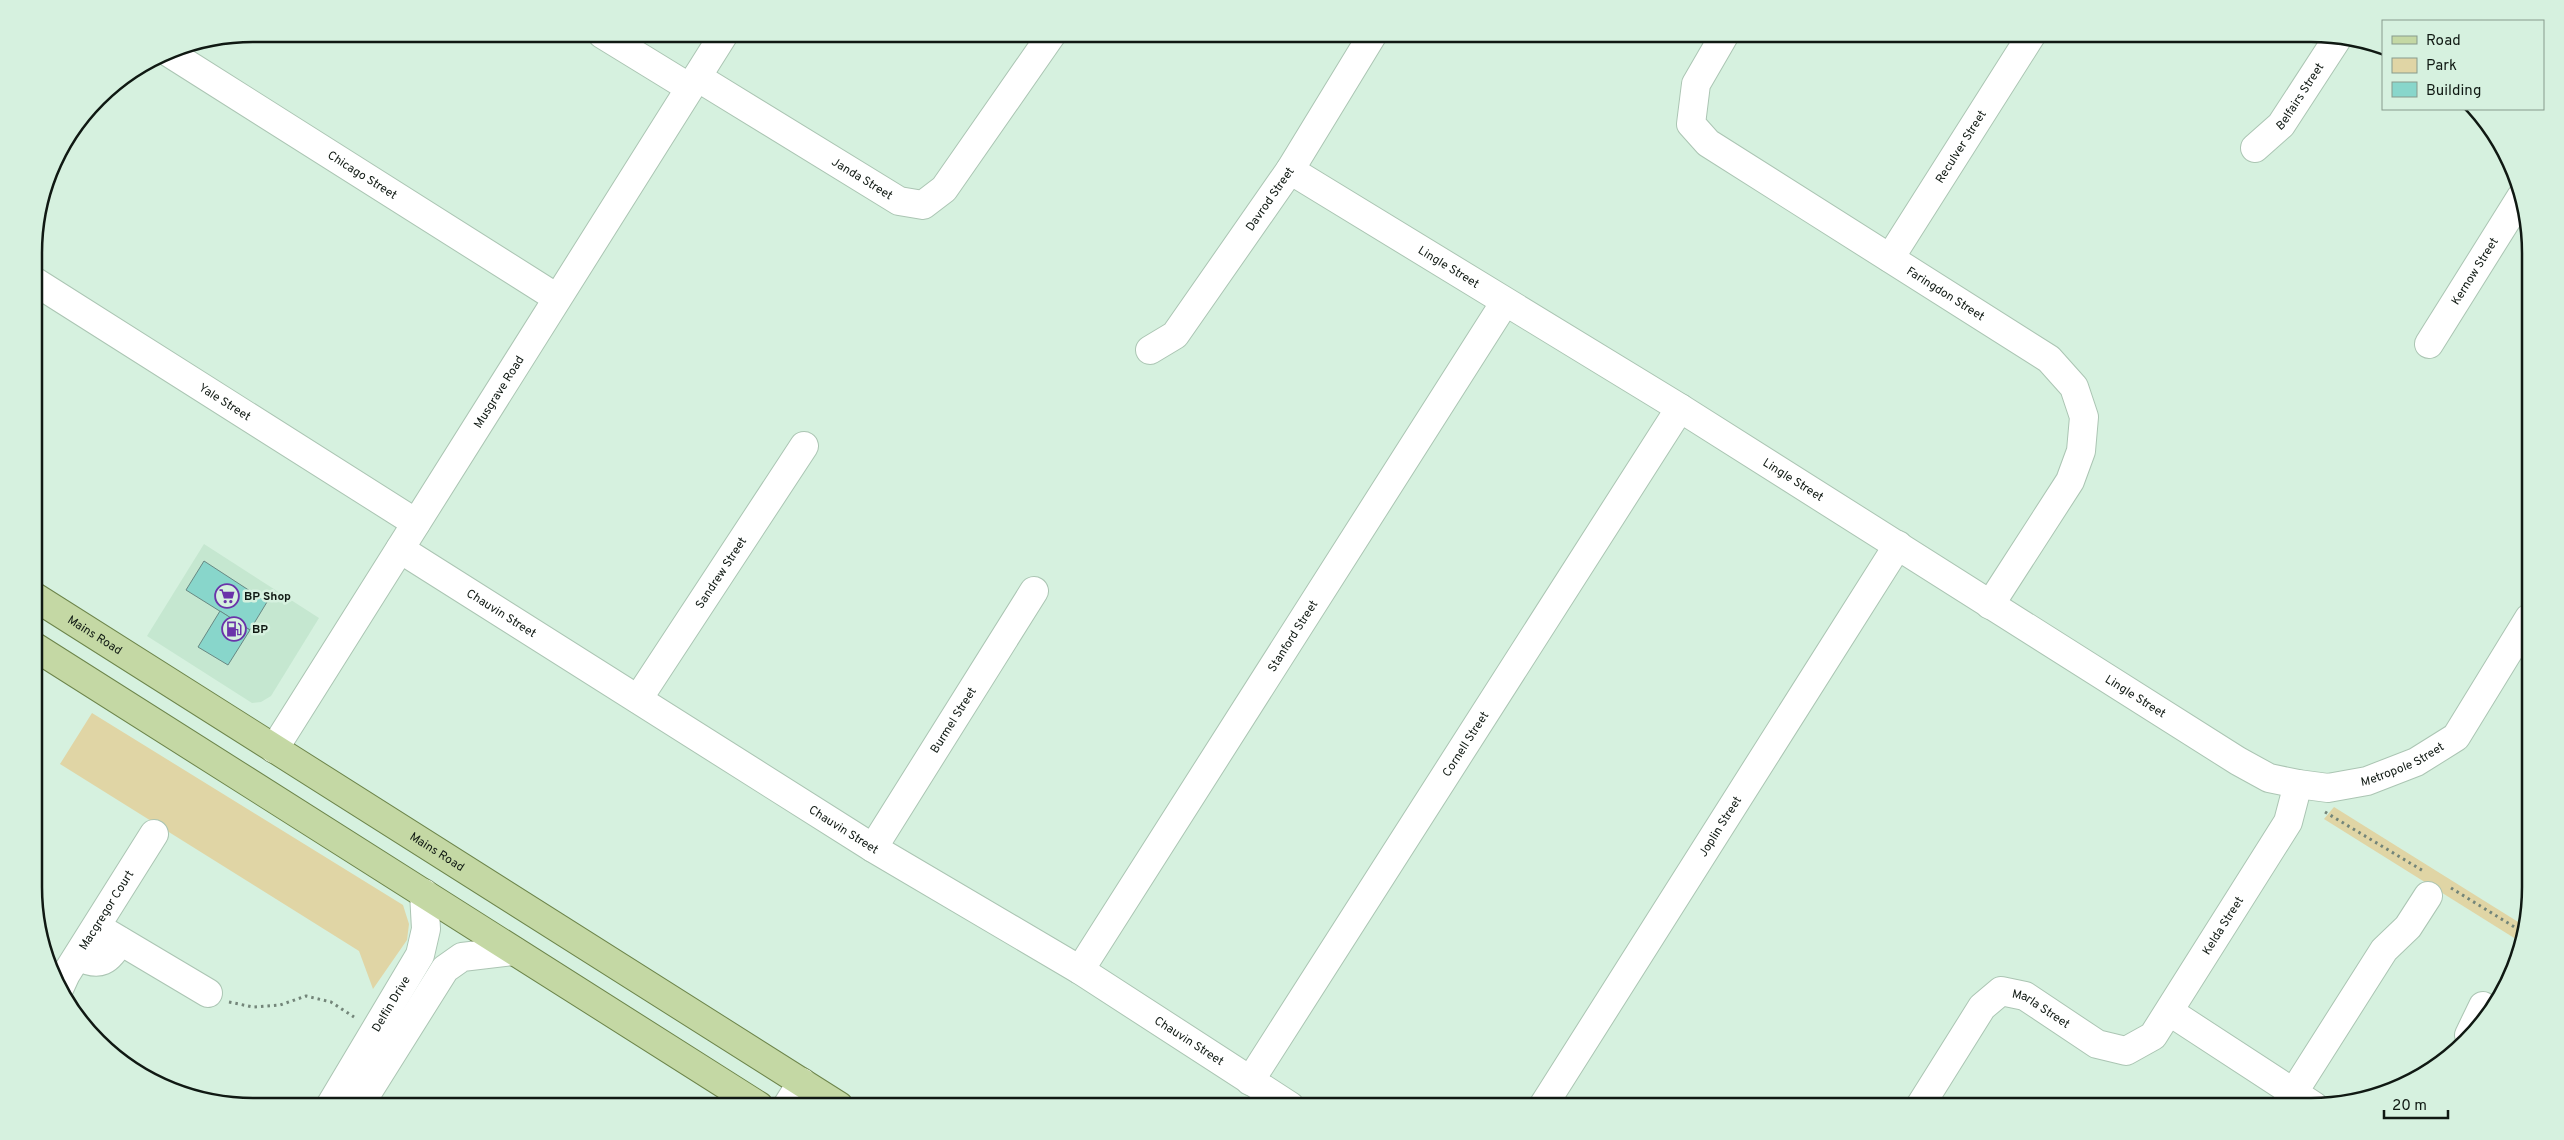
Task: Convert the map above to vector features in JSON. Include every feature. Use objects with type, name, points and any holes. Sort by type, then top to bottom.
[{"type":"main road","name":"Mains Road","points":[[42,601],[827,1098]]},
{"type":"main road","points":[[42,651],[746,1098]]},
{"type":"street","name":"Janda Street","points":[[617,42],[693,83],[899,201],[923,205],[944,189],[1046,42]]},
{"type":"street","name":"Musgrave Road","points":[[274,749],[719,42]]},
{"type":"street","name":"Davrod Street","points":[[1150,350],[1175,335],[1290,170],[1369,42]]},
{"type":"street","name":"Faringdon Street","points":[[1720,42],[1696,84],[1691,124],[1708,143],[2049,359],[2074,387],[2084,417],[2081,451],[2070,481],[1990,605]]},
{"type":"street","name":"Reculver Street","points":[[1890,258],[2027,42]]},
{"type":"street","name":"Belfairs Street","points":[[2255,148],[2281,125],[2334,44]]},
{"type":"street","name":"Chicago Street","points":[[177,58],[557,298]]},
{"type":"street","name":"Lingle Street","points":[[1290,170],[1680,408],[2238,761],[2269,778],[2298,784]]},
{"type":"street","name":"Kernow Street","points":[[2430,344],[2516,206]]},
{"type":"street","name":"Yale Street","points":[[42,287],[416,523]]},
{"type":"street","name":"Stanford Street","points":[[1080,970],[1505,302]]},
{"type":"street","name":"Cornell Street","points":[[1250,1081],[1680,408]]},
{"type":"street","name":"Sandrew Street","points":[[638,698],[804,446]]},
{"type":"street","name":"Joplin Street","points":[[1548,1098],[1898,545]]},
{"type":"street","name":"Chauvin Street","points":[[400,549],[873,848],[1080,970],[1277,1098]]},
{"type":"street","name":"Burmel Street","points":[[873,848],[1034,591]]},
{"type":"street","name":"Metropole Street","points":[[2298,784],[2328,788],[2367,781],[2416,762],[2456,737],[2522,631]]},
{"type":"street","name":"Kelda Street","points":[[2126,1051],[2153,1036],[2170,1012],[2288,822],[2298,784]]},
{"type":"street","name":"Macgregor Court","points":[[64,980],[154,834]]},
{"type":"street","points":[[2299,1098],[2384,950],[2408,927],[2434,885]]},
{"type":"street","name":"Delfin Drive","points":[[335,1098],[420,956],[426,929],[424,893]]},
{"type":"street","points":[[97,926],[208,993]]},
{"type":"street","points":[[78,956],[88,962],[103,961],[108,959],[120,941]]},
{"type":"street","name":"Delfin Drive","points":[[364,1098],[445,969],[462,958],[514,951]]},
{"type":"street","name":"Marla Street","points":[[1925,1098],[1982,1007],[2001,991],[2025,996],[2097,1044],[2126,1051]]},
{"type":"street","points":[[2478,1015],[2482,1006]]},
{"type":"street","points":[[2170,1012],[2291,1098]]},
{"type":"street","points":[[792,1098],[802,1082]]},
{"type":"path","points":[[2318,808],[2434,885],[2517,929]]},
{"type":"path","points":[[208,993],[220,1000],[253,1007],[280,1005],[306,996],[330,1002],[354,1017]]},
{"type":"shaded area","points":[[204,544],[319,618],[271,696],[261,702],[252,703],[147,636]]},
{"type":"green space","points":[[92,713],[403,905],[409,924],[407,940],[373,989],[359,951],[60,764]]},
{"type":"green space","points":[[2334,807],[2518,922],[2515,938],[2324,819]]},
{"type":"building","name":"BP Shop","points":[[204,561],[267,602],[250,630],[186,590]]},
{"type":"building","points":[[220,611],[250,630],[228,665],[198,647]]},
{"type":"place","name":"BP Shop","points":[[227,596]]},
{"type":"place","name":"BP","points":[[234,629]]}]
